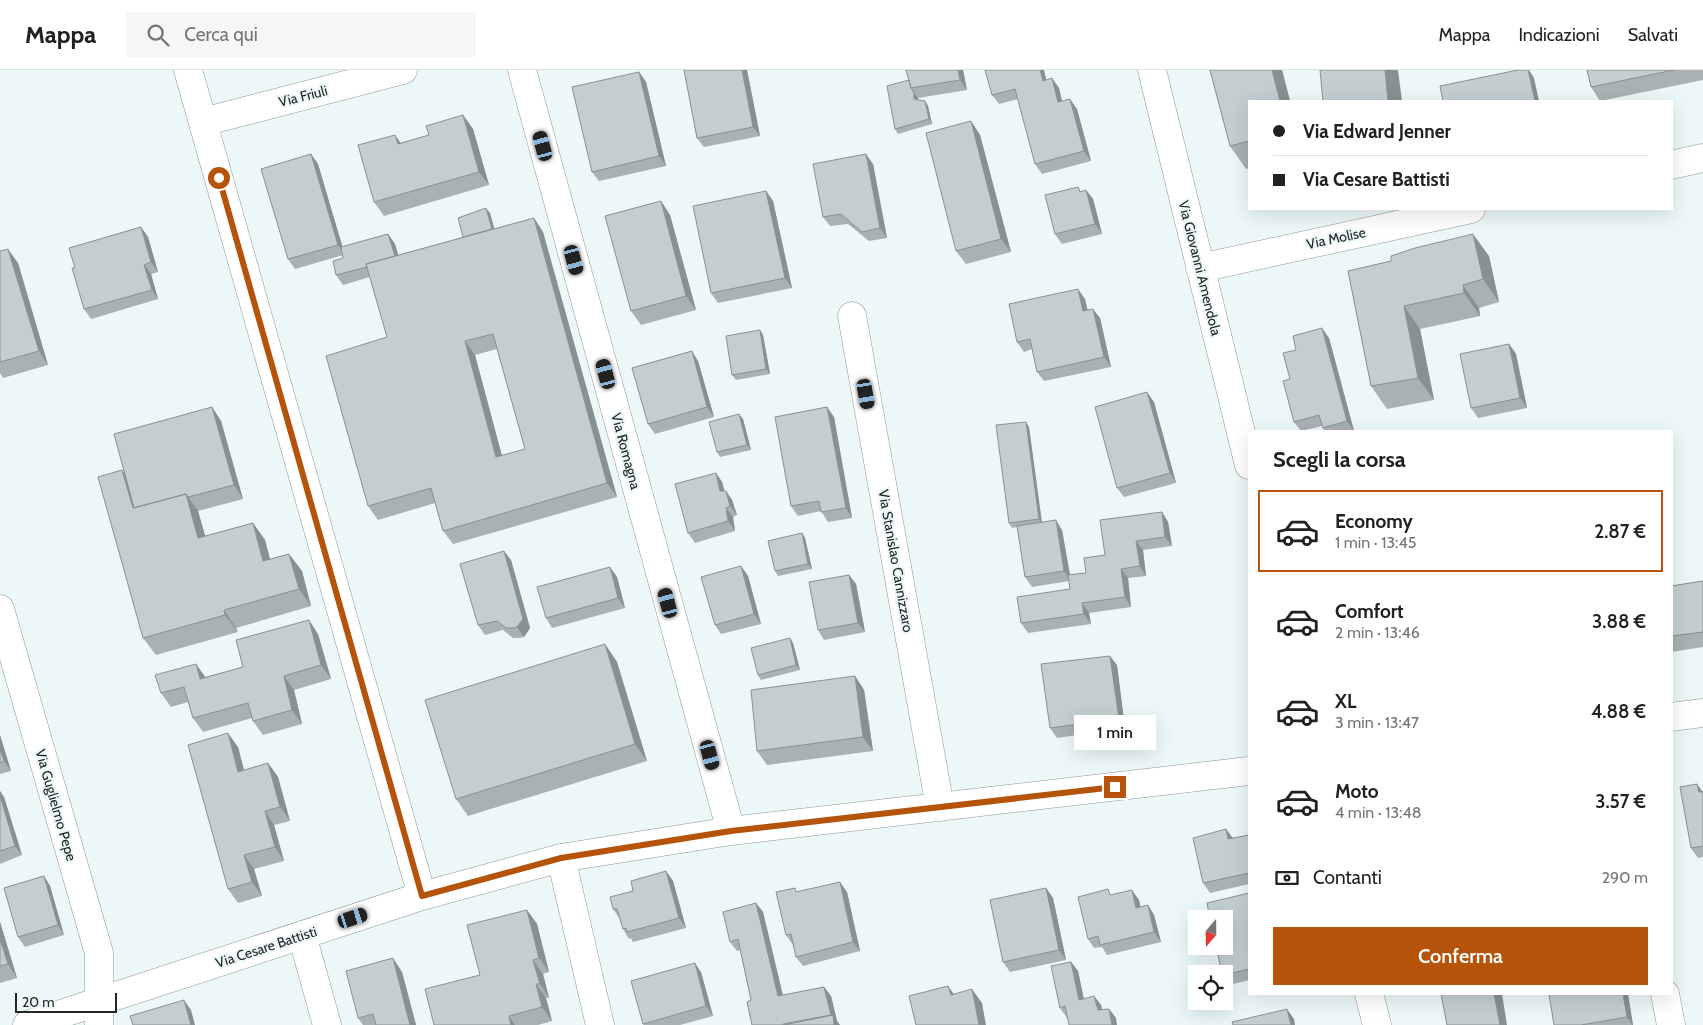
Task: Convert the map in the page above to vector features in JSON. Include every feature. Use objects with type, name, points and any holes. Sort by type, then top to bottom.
[{"type":"street","points":[[188,70],[422,896]]},
{"type":"street","name":"Via Friuli","points":[[203,122],[404,70]]},
{"type":"street","name":"Via Romagna","points":[[522,70],[731,831]]},
{"type":"street","name":"Via Giovanni Amendola","points":[[1152,70],[1248,461]]},
{"type":"street","points":[[1673,165],[1703,158]]},
{"type":"street","name":"Via Molise","points":[[1200,268],[1467,210]]},
{"type":"street","name":"Via Stanislao Cannizzaro","points":[[852,316],[940,807]]},
{"type":"street","name":"Via Guglielmo Pepe","points":[[0,609],[99,953],[99,1014]]},
{"type":"street","points":[[1673,718],[1703,713]]},
{"type":"street","name":"Via Cesare Battisti","points":[[27,1025],[99,1014],[302,935],[422,896],[561,858],[731,831],[1248,771]]},
{"type":"street","points":[[561,858],[600,1025]]},
{"type":"street","points":[[302,935],[327,1025]]},
{"type":"street","points":[[1370,995],[1377,1025]]},
{"type":"street","points":[[1665,995],[1671,1025]]},
{"type":"building","points":[[684,70],[742,70],[753,127],[697,138]]},
{"type":"building","points":[[906,70],[958,70],[960,80],[911,88]]},
{"type":"building","points":[[985,70],[1040,70],[1043,81],[1052,78],[1058,102],[1070,99],[1084,151],[1035,164],[1015,89],[992,95]]},
{"type":"building","points":[[1210,70],[1272,70],[1280,100],[1248,100],[1248,141],[1230,146]]},
{"type":"building","points":[[1320,70],[1385,70],[1388,100],[1323,100]]},
{"type":"building","points":[[1518,70],[1528,70],[1535,100],[1443,100],[1440,86]]},
{"type":"building","points":[[1587,70],[1674,70],[1591,87]]},
{"type":"building","points":[[639,72],[659,156],[592,172],[572,87]]},
{"type":"building","points":[[909,80],[914,93],[914,99],[925,101],[929,119],[895,129],[887,86]]},
{"type":"building","points":[[463,115],[479,172],[374,202],[358,145],[395,135],[398,144],[429,135],[426,126]]},
{"type":"building","points":[[971,121],[1001,239],[956,251],[926,133]]},
{"type":"building","points":[[311,154],[338,245],[288,259],[261,169]]},
{"type":"building","points":[[866,154],[880,228],[862,232],[841,214],[823,217],[813,164]]},
{"type":"building","points":[[1078,187],[1080,192],[1086,190],[1095,224],[1055,234],[1045,195]]},
{"type":"building","points":[[766,191],[785,278],[711,293],[693,206]]},
{"type":"building","points":[[661,201],[686,296],[631,311],[605,216]]},
{"type":"building","points":[[486,208],[492,229],[463,237],[458,218]]},
{"type":"building","points":[[534,218],[607,483],[443,531],[431,488],[368,506],[326,356],[387,337],[366,264]],"holes":[[[493,334],[525,449],[496,457],[465,341]]]},
{"type":"building","points":[[141,227],[151,262],[144,265],[152,290],[84,309],[72,268],[75,268],[69,248]]},
{"type":"building","points":[[388,234],[395,256],[366,264],[367,267],[336,275],[333,261],[343,258],[341,247]]},
{"type":"building","points":[[1473,234],[1483,279],[1463,285],[1464,293],[1404,306],[1418,378],[1371,386],[1348,271],[1391,261],[1391,256],[1415,248]]},
{"type":"building","points":[[8,249],[39,351],[0,362],[0,251]]},
{"type":"building","points":[[1078,289],[1083,311],[1093,309],[1104,357],[1037,372],[1030,339],[1017,342],[1009,304]]},
{"type":"building","points":[[1322,328],[1347,421],[1323,428],[1319,415],[1294,422],[1283,381],[1290,379],[1283,353],[1296,350],[1293,336]]},
{"type":"building","points":[[760,330],[766,369],[732,375],[726,336]]},
{"type":"building","points":[[1509,344],[1520,398],[1471,408],[1460,354]]},
{"type":"building","points":[[692,351],[707,407],[648,424],[632,368]]},
{"type":"building","points":[[1147,392],[1170,473],[1117,488],[1095,407]]},
{"type":"building","points":[[212,407],[234,485],[188,497],[186,494],[134,508],[114,434]]},
{"type":"building","points":[[827,407],[846,508],[821,512],[819,501],[791,506],[775,417]]},
{"type":"building","points":[[739,414],[747,445],[717,452],[709,422]]},
{"type":"building","points":[[1026,422],[1039,519],[1009,523],[996,425]]},
{"type":"building","points":[[122,470],[133,508],[186,494],[198,538],[253,523],[263,561],[289,554],[299,589],[224,610],[225,615],[143,638],[98,477]]},
{"type":"building","points":[[716,473],[720,491],[726,491],[730,506],[726,508],[728,521],[688,533],[675,484]]},
{"type":"building","points":[[1162,512],[1165,537],[1136,541],[1140,566],[1121,569],[1125,597],[1082,603],[1084,614],[1021,623],[1017,597],[1070,589],[1068,575],[1086,573],[1084,558],[1105,555],[1100,520]]},
{"type":"building","points":[[1056,520],[1064,571],[1025,577],[1017,526]]},
{"type":"building","points":[[802,533],[808,564],[775,571],[768,541]]},
{"type":"building","points":[[504,551],[523,619],[514,628],[506,628],[497,621],[478,625],[460,564]]},
{"type":"building","points":[[741,566],[754,614],[715,625],[701,577]]},
{"type":"building","points":[[610,567],[618,598],[546,618],[537,587]]},
{"type":"building","points":[[849,575],[858,623],[818,630],[809,582]]},
{"type":"building","points":[[1703,581],[1703,632],[1673,636],[1673,586]]},
{"type":"building","points":[[309,620],[321,665],[284,676],[292,710],[253,721],[248,703],[193,718],[184,687],[161,693],[155,675],[196,664],[200,679],[243,667],[236,640]]},
{"type":"building","points":[[790,638],[796,665],[758,675],[751,648]]},
{"type":"building","points":[[605,644],[635,744],[456,799],[425,700]]},
{"type":"building","points":[[1110,656],[1119,719],[1050,728],[1041,664]]},
{"type":"building","points":[[855,676],[863,737],[757,751],[751,690]]},
{"type":"building","points":[[228,733],[238,772],[268,763],[280,807],[265,811],[275,847],[244,855],[252,882],[228,889],[188,745]]},
{"type":"building","points":[[0,749],[4,761],[0,763]]},
{"type":"building","points":[[1697,784],[1699,792],[1703,792],[1703,846],[1691,848],[1680,787]]},
{"type":"building","points":[[0,796],[15,846],[0,851]]},
{"type":"building","points":[[1226,829],[1228,839],[1248,835],[1248,873],[1203,883],[1193,838]]},
{"type":"building","points":[[666,871],[679,918],[627,932],[626,928],[623,929],[617,909],[613,909],[610,897],[633,891],[631,881]]},
{"type":"building","points":[[44,876],[58,925],[18,937],[4,888]]},
{"type":"building","points":[[840,882],[853,942],[796,957],[791,934],[786,935],[776,892],[795,888],[796,892]]},
{"type":"building","points":[[1046,888],[1059,950],[1003,962],[990,900]]},
{"type":"building","points":[[1108,889],[1110,895],[1132,890],[1136,908],[1148,905],[1154,932],[1100,945],[1098,936],[1088,939],[1078,897]]},
{"type":"building","points":[[1248,893],[1248,969],[1233,973],[1233,965],[1220,965],[1218,955],[1233,955],[1233,910],[1208,910],[1207,903]]},
{"type":"building","points":[[756,903],[778,996],[824,987],[831,1015],[783,1025],[752,1025],[747,1002],[751,1000],[738,939],[730,942],[723,912]]},
{"type":"building","points":[[527,910],[539,958],[533,960],[540,984],[536,984],[542,1007],[509,1016],[511,1025],[434,1025],[425,989],[480,975],[467,925]]},
{"type":"building","points":[[0,939],[8,964],[0,966]]},
{"type":"building","points":[[393,958],[410,1025],[376,1025],[373,1014],[358,1018],[346,971]]},
{"type":"building","points":[[1071,962],[1079,1000],[1094,996],[1098,1010],[1109,1009],[1112,1025],[1069,1025],[1065,1006],[1060,1008],[1051,966]]},
{"type":"building","points":[[695,963],[706,1006],[643,1024],[631,981]]},
{"type":"building","points":[[948,986],[951,995],[972,989],[979,1025],[916,1025],[909,996]]},
{"type":"building","points":[[1441,995],[1494,995],[1500,1025],[1447,1025]]},
{"type":"building","points":[[1549,995],[1623,995],[1627,1017],[1581,1025],[1554,1025]]},
{"type":"building","points":[[184,1000],[191,1025],[133,1025],[130,1016]]},
{"type":"building","points":[[1287,1009],[1291,1025],[1233,1025],[1232,1022]]},
{"type":"building","points":[[833,1015],[834,1025],[784,1025]]},
{"type":"route","points":[[219,178],[422,896],[561,858],[731,831],[1115,787]]}]
